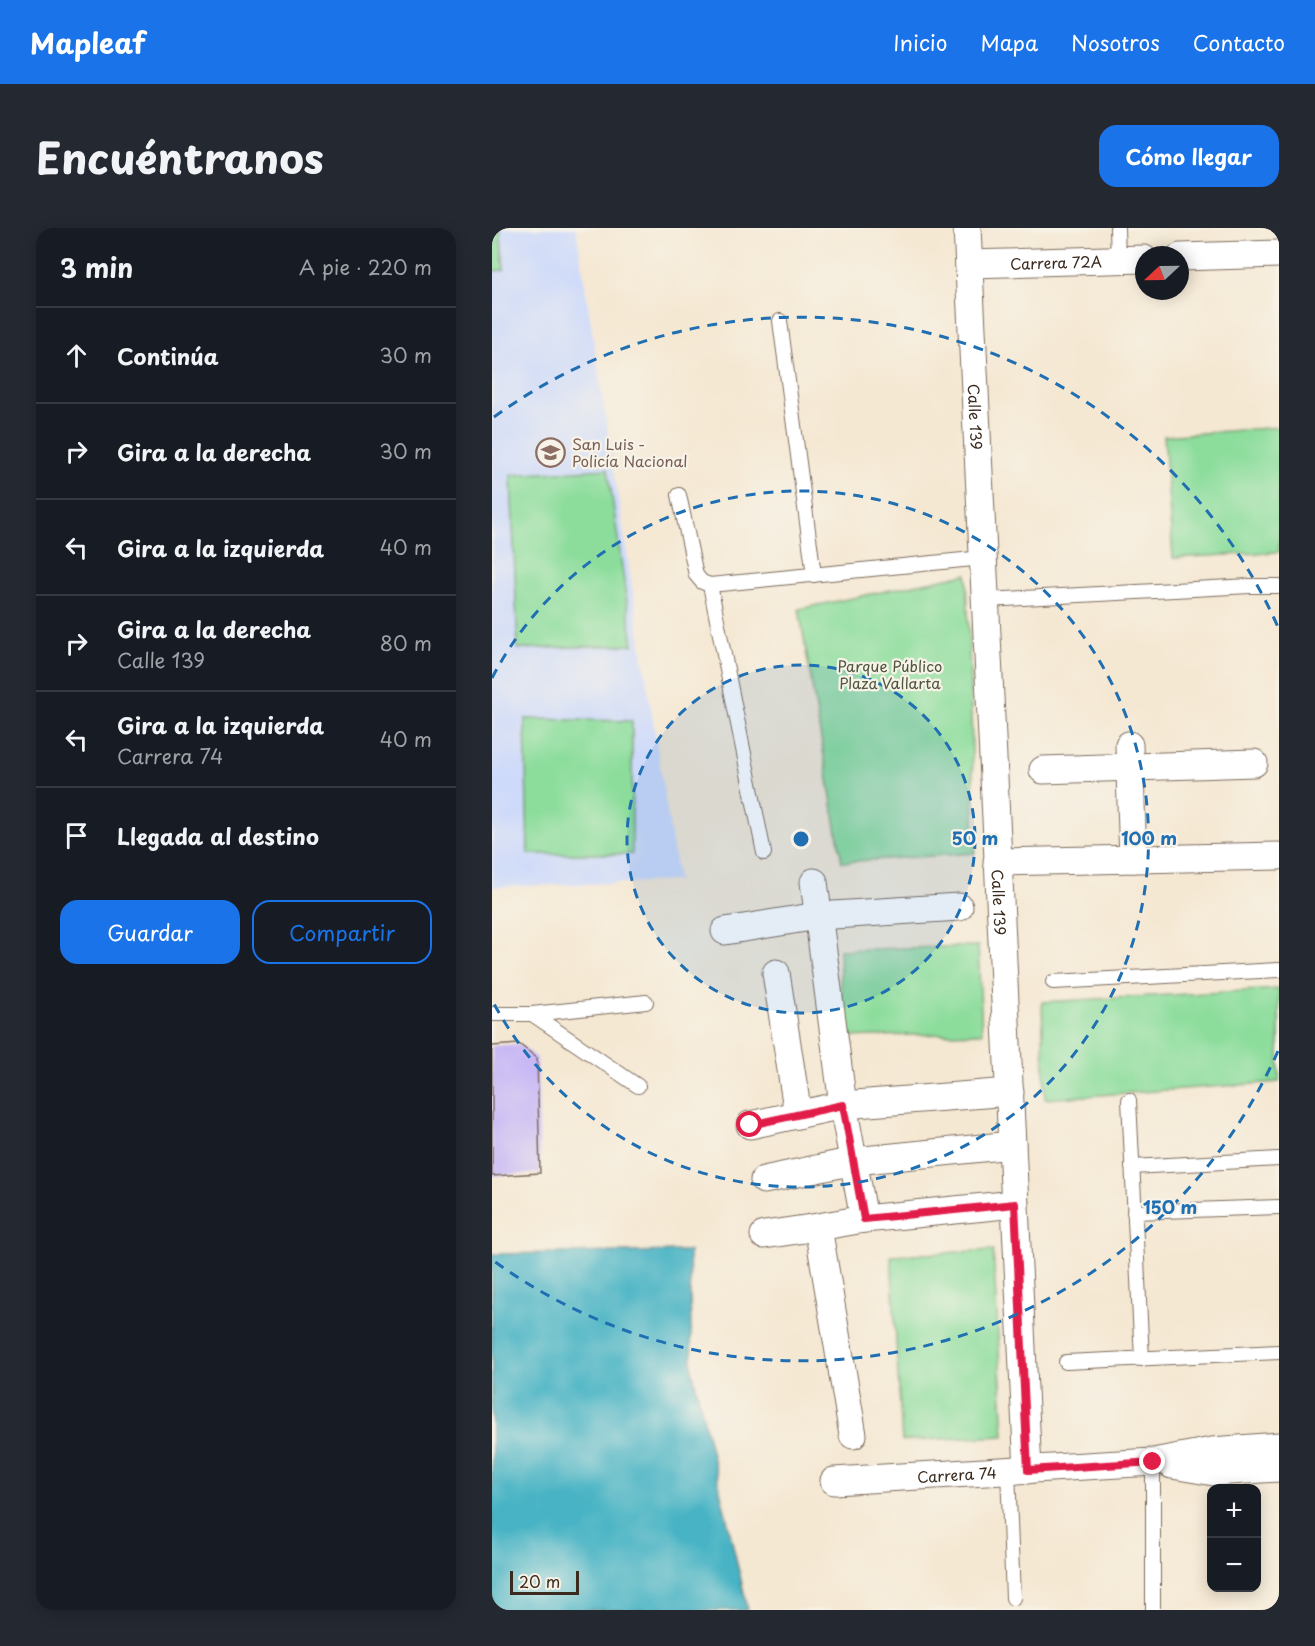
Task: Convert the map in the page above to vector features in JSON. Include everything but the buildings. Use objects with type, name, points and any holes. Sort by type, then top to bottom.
[{"type":"street","name":"Calle 139","points":[[967,228],[1015,1204],[1018,1470]]},
{"type":"street","points":[[1189,257],[1279,254]]},
{"type":"street","name":"Carrera 72A","points":[[969,264],[1131,259]]},
{"type":"street","points":[[1129,756],[1133,859]]},
{"type":"street","points":[[1043,770],[1129,756],[1254,763]]},
{"type":"street","points":[[997,862],[1279,856]]},
{"type":"street","points":[[814,882],[843,1105],[864,1219]]},
{"type":"street","points":[[725,931],[818,916],[958,907]]},
{"type":"street","points":[[776,973],[798,1115]]},
{"type":"street","points":[[750,1125],[843,1105],[1010,1092]]},
{"type":"street","points":[[764,1179],[854,1161],[1012,1145]]},
{"type":"street","points":[[764,1235],[864,1219],[1015,1204]]},
{"type":"street","points":[[818,1227],[853,1435]]},
{"type":"street","name":"Carrera 74","points":[[834,1481],[1153,1462],[1212,1451],[1279,1446]]},
{"type":"street","name":"Carrera 74","points":[[1153,1462],[1214,1472],[1279,1468]]},
{"type":"lane","points":[[1117,228],[1131,259]]},
{"type":"lane","points":[[780,321],[814,575]]},
{"type":"lane","points":[[679,495],[696,575],[702,582],[710,585],[983,558]]},
{"type":"lane","points":[[1250,586],[1279,576]]},
{"type":"lane","points":[[710,585],[764,853]]},
{"type":"lane","points":[[985,600],[1279,586]]},
{"type":"lane","points":[[1053,982],[1279,970]]},
{"type":"lane","points":[[492,1014],[532,1014],[646,1002]]},
{"type":"lane","points":[[532,1014],[638,1086]]},
{"type":"lane","points":[[1129,1100],[1142,1359]]},
{"type":"lane","points":[[1132,1167],[1279,1159]]},
{"type":"lane","points":[[1134,1212],[1279,1207]]},
{"type":"lane","points":[[1066,1362],[1279,1352]]},
{"type":"lane","points":[[1153,1462],[1153,1610]]},
{"type":"lane","points":[[1013,1598],[1018,1470]]},
{"type":"shaded area","name":"San Luis - Policía Nacional","points":[[492,228],[576,228],[678,881],[492,887]]},
{"type":"green space","points":[[492,228],[500,228],[504,270],[492,271]]},
{"type":"green space","points":[[1279,427],[1279,552],[1173,558],[1164,436]]},
{"type":"green space","points":[[608,469],[633,645],[518,649],[511,475]]},
{"type":"green space","name":"Parque Público Plaza Vallarta","points":[[967,574],[975,853],[842,862],[799,609]]},
{"type":"green space","points":[[525,719],[632,721],[632,854],[528,854]]},
{"type":"green space","points":[[978,946],[982,1033],[843,1037],[839,950]]},
{"type":"green space","points":[[1279,989],[1279,1082],[1045,1099],[1042,1002]]},
{"type":"green space","points":[[993,1250],[1004,1436],[902,1441],[891,1256]]},
{"type":"water","points":[[689,1251],[692,1369],[748,1610],[492,1610],[492,1254]]},
{"type":"place","name":"San Luis - Policía Nacional","points":[[551,452]]},
{"type":"route","points":[[750,1125],[843,1105],[864,1219],[1015,1204],[1028,1470],[1153,1462]]}]
